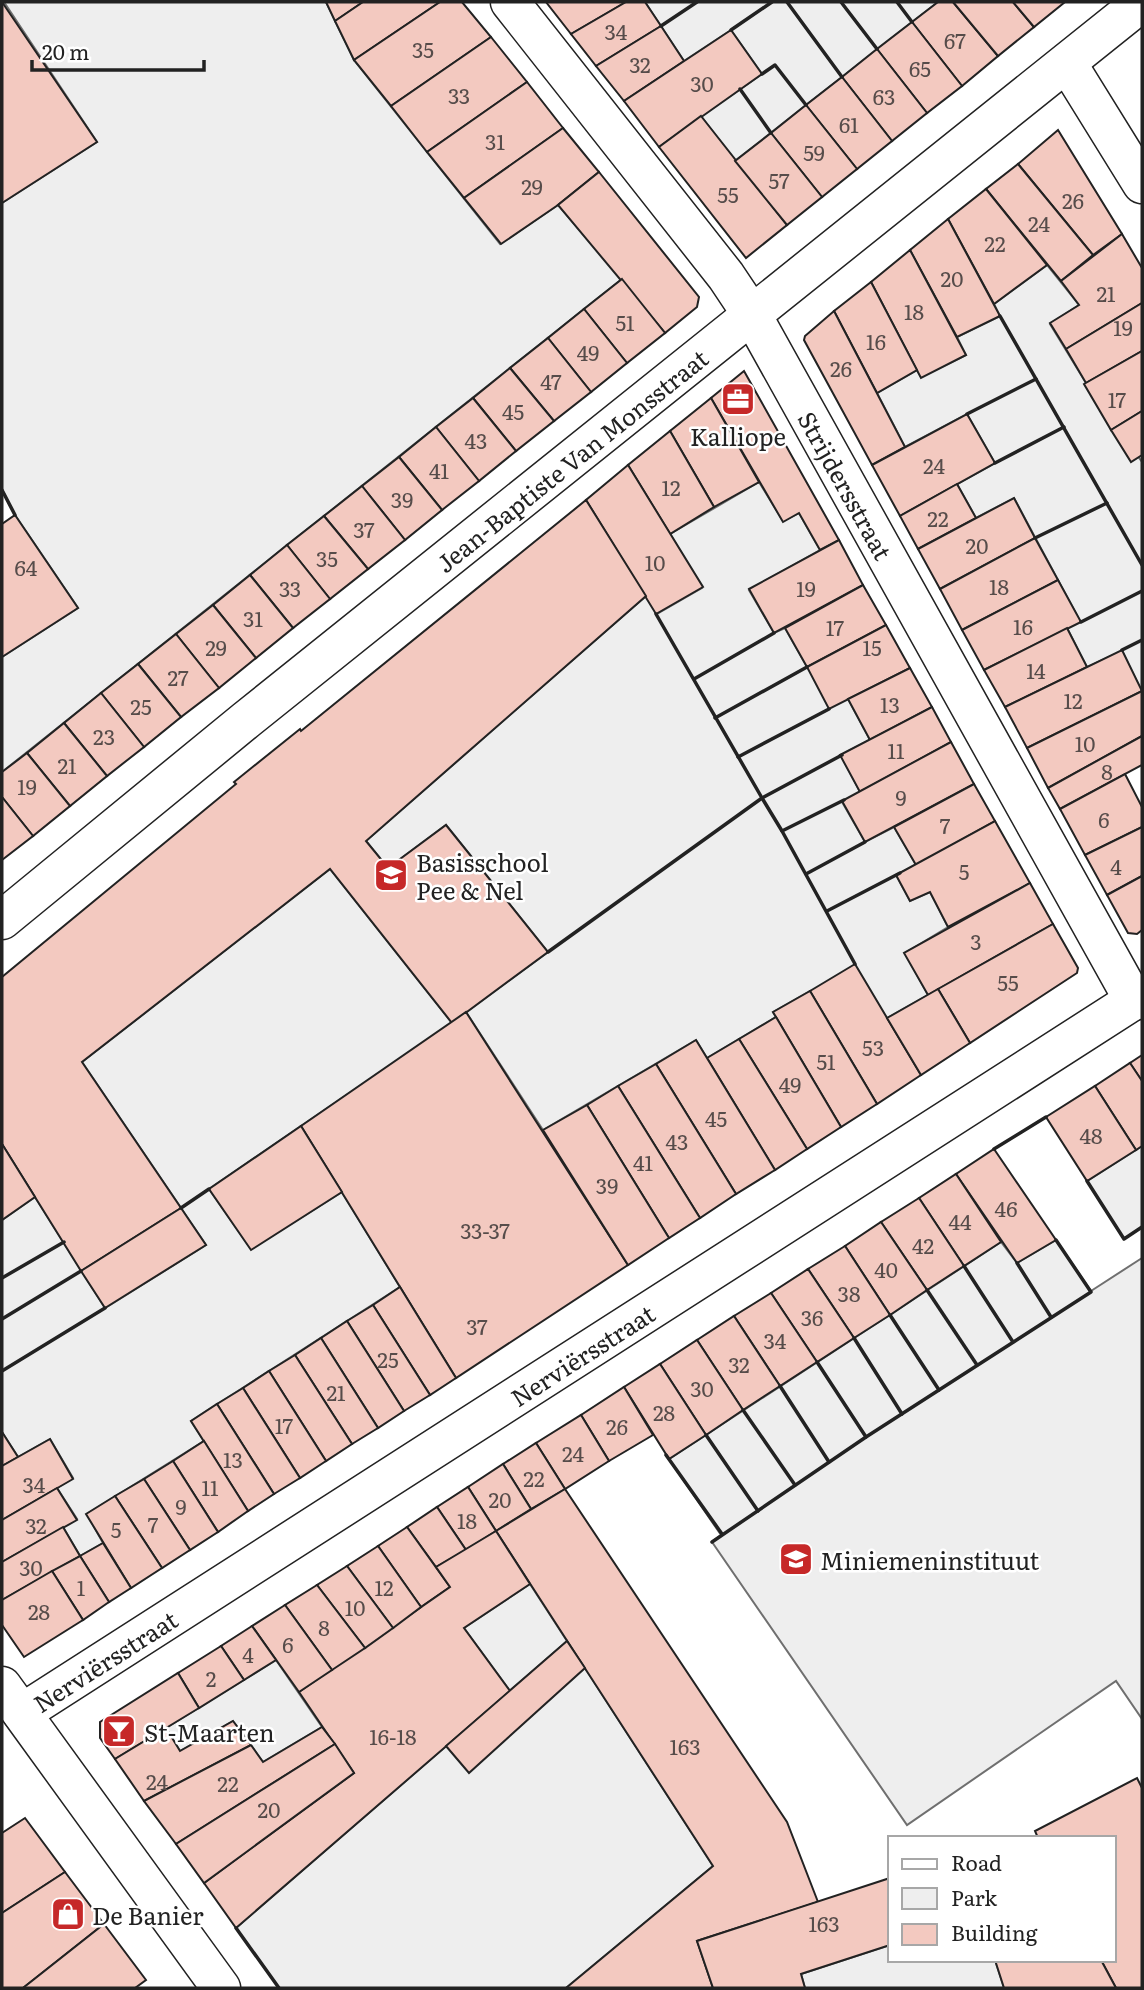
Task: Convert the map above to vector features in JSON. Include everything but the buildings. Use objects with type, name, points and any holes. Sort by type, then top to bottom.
[{"type":"street","name":"Strijdersstraat","points":[[510,2],[726,276],[752,315],[1138,998]]},
{"type":"street","name":"Jean-Baptiste Van Monsstraat","points":[[2,920],[235,729],[1142,2]]},
{"type":"street","points":[[1067,63],[1142,184]]},
{"type":"street","name":"Nerviërsstraat","points":[[12,1700],[1138,998]]},
{"type":"street","points":[[12,1700],[221,1988]]},
{"type":"green space","points":[[4,2],[326,2],[354,60],[500,244],[558,205],[622,279],[2,772],[2,657],[78,608],[15,515],[2,490],[2,203],[97,142]]},
{"type":"green space","points":[[645,2],[938,2],[735,161],[701,116],[762,74],[731,30],[684,61]]},
{"type":"green space","points":[[1047,265],[1079,305],[1050,324],[1086,383],[1142,462],[1142,692],[1122,651],[1087,667],[1067,628],[1080,621],[1014,498],[976,518],[957,484],[995,463],[967,414],[905,447],[877,393],[917,370],[921,377],[966,355],[957,337],[1000,316],[994,304]]},
{"type":"green space","points":[[759,482],[783,521],[799,513],[820,550],[749,590],[774,633],[785,628],[807,667],[848,699],[870,740],[841,755],[860,792],[842,802],[865,842],[894,827],[916,865],[896,875],[910,901],[930,892],[948,927],[905,953],[928,995],[887,1018],[810,991],[773,1012],[776,1017],[707,1058],[696,1040],[543,1130],[466,1012],[548,952],[446,825],[388,868],[366,841],[646,596],[657,614],[702,588],[670,534]]},
{"type":"green space","points":[[330,869],[452,1023],[209,1189],[251,1249],[342,1192],[400,1287],[191,1421],[204,1441],[87,1514],[103,1543],[80,1556],[63,1527],[77,1519],[57,1488],[73,1478],[50,1439],[18,1457],[2,1432],[2,1220],[35,1197],[105,1308],[206,1245],[82,1062]]},
{"type":"green space","points":[[1142,1146],[1142,1227],[1124,1239],[1087,1181]]},
{"type":"green space","points":[[1056,1240],[1091,1291],[1142,1258],[1142,1719],[1116,1681],[907,1825],[712,1542],[721,1535],[669,1459],[1001,1242],[1017,1263]]},
{"type":"green space","points":[[530,1584],[567,1641],[510,1691],[464,1628]]},
{"type":"green space","points":[[276,1660],[322,1727],[263,1762],[233,1721],[180,1751],[166,1728]]},
{"type":"green space","points":[[585,1668],[713,1866],[566,1988],[279,1988],[236,1928],[446,1746]]},
{"type":"green space","points":[[888,1946],[888,1962],[996,1962],[1004,1988],[805,1988],[801,1974]]},
{"type":"wall","points":[[661,26],[697,2]]},
{"type":"wall","points":[[731,30],[772,2]]},
{"type":"wall","points":[[787,2],[842,77]]},
{"type":"wall","points":[[841,2],[877,49]]},
{"type":"wall","points":[[897,2],[912,22]]},
{"type":"wall","points":[[762,74],[775,65],[806,105]]},
{"type":"wall","points":[[740,89],[771,133]]},
{"type":"wall","points":[[1000,316],[1142,565]]},
{"type":"wall","points":[[967,414],[1036,379]]},
{"type":"wall","points":[[995,463],[1064,427]]},
{"type":"wall","points":[[2,490],[15,515]]},
{"type":"wall","points":[[1035,538],[1107,503]]},
{"type":"wall","points":[[1081,622],[1142,591]]},
{"type":"wall","points":[[548,952],[762,798],[656,614]]},
{"type":"wall","points":[[694,679],[774,633]]},
{"type":"wall","points":[[1122,650],[1142,640]]},
{"type":"wall","points":[[715,718],[807,667]]},
{"type":"wall","points":[[738,757],[829,709]]},
{"type":"wall","points":[[842,755],[762,798],[855,964]]},
{"type":"wall","points":[[782,831],[844,800]]},
{"type":"wall","points":[[806,874],[865,842]]},
{"type":"wall","points":[[827,911],[900,873]]},
{"type":"wall","points":[[994,1149],[1046,1117]]},
{"type":"wall","points":[[1087,1181],[1124,1239],[1142,1227]]},
{"type":"wall","points":[[181,1208],[209,1189]]},
{"type":"wall","points":[[712,1542],[866,1437],[1091,1292],[1056,1240]]},
{"type":"wall","points":[[2,1278],[64,1242]]},
{"type":"wall","points":[[1017,1263],[1051,1317]]},
{"type":"wall","points":[[964,1266],[1013,1342]]},
{"type":"wall","points":[[2,1319],[81,1271]]},
{"type":"wall","points":[[927,1290],[977,1365]]},
{"type":"wall","points":[[2,1371],[105,1308]]},
{"type":"wall","points":[[890,1315],[939,1390]]},
{"type":"wall","points":[[854,1338],[902,1414]]},
{"type":"wall","points":[[817,1362],[866,1437]]},
{"type":"wall","points":[[780,1386],[829,1462]]},
{"type":"wall","points":[[743,1410],[795,1485]]},
{"type":"wall","points":[[706,1435],[758,1511]]},
{"type":"wall","points":[[666,1455],[722,1534]]},
{"type":"wall","points":[[236,1928],[279,1988]]},
{"type":"place","name":"Kalliope","points":[[738,399]]},
{"type":"place","name":"Basisschool Pee & Nel","points":[[391,875]]},
{"type":"place","name":"Miniemeninstituut","points":[[796,1559]]},
{"type":"place","name":"St-Maarten","points":[[119,1731]]},
{"type":"place","name":"De Banier","points":[[68,1914]]}]
